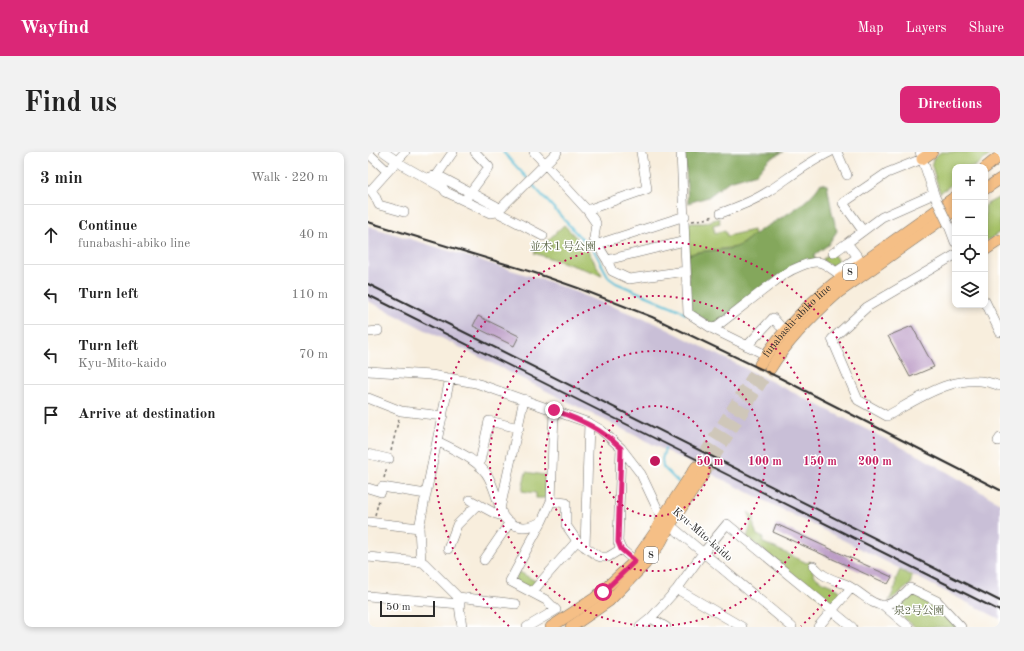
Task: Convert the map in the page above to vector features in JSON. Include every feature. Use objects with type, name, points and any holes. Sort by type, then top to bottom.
[{"type":"main road","points":[[921,155],[932,152]]},
{"type":"main road","points":[[988,166],[1000,156]]},
{"type":"main road","points":[[988,174],[1000,166]]},
{"type":"main road","points":[[988,187],[1000,178]]},
{"type":"main road","points":[[988,191],[1000,185]]},
{"type":"main road","name":"funabashi-abiko line","points":[[765,363],[789,326],[815,299],[860,260],[952,202]]},
{"type":"main road","name":"funabashi-abiko line","points":[[765,363],[792,339],[822,307],[839,292],[952,202]]},
{"type":"main road","points":[[988,248],[1000,240]]},
{"type":"main road","name":"8","points":[[574,626],[609,601],[645,564],[657,548],[667,521],[700,469]]},
{"type":"main road","name":"8","points":[[551,627],[595,598],[635,561],[656,531],[667,521]]},
{"type":"street","points":[[384,152],[398,160],[404,166],[428,178],[431,182],[443,188],[446,192],[490,213],[497,212],[543,236]]},
{"type":"street","points":[[404,212],[378,206],[375,196],[369,190],[405,152]]},
{"type":"street","points":[[428,178],[437,175],[453,152]]},
{"type":"street","points":[[465,200],[488,167],[475,152]]},
{"type":"street","points":[[534,152],[596,223],[594,239],[612,271],[629,279],[686,271]]},
{"type":"street","points":[[497,212],[557,152]]},
{"type":"street","points":[[586,210],[647,188],[641,152]]},
{"type":"street","points":[[681,152],[688,313],[713,329],[747,346],[765,363]]},
{"type":"street","points":[[721,213],[746,204],[768,192],[813,160],[830,152]]},
{"type":"street","points":[[837,152],[847,175]]},
{"type":"street","points":[[368,153],[388,171]]},
{"type":"street","points":[[863,231],[843,203],[887,173],[921,155],[934,196],[953,236]]},
{"type":"street","points":[[437,175],[496,206],[497,212]]},
{"type":"street","points":[[833,253],[882,216],[934,196]]},
{"type":"street","points":[[598,244],[685,219]]},
{"type":"street","points":[[607,260],[685,241]]},
{"type":"street","points":[[713,329],[793,269],[808,264],[821,262],[836,272],[860,260],[847,243]]},
{"type":"street","points":[[952,256],[867,307],[832,339],[858,400],[887,416],[918,398],[950,384],[970,380],[992,382],[1000,386]]},
{"type":"street","points":[[988,307],[1000,332]]},
{"type":"street","points":[[747,346],[773,318],[780,326]]},
{"type":"street","points":[[368,332],[378,331]]},
{"type":"street","name":"Kyu-Mito-kaido","points":[[368,370],[403,372],[476,383],[589,423],[601,430],[621,448],[640,474],[658,510],[667,521],[792,627]]},
{"type":"street","points":[[421,562],[419,528],[450,378]]},
{"type":"street","points":[[484,560],[504,516],[524,399]]},
{"type":"street","points":[[369,401],[401,411],[443,416]]},
{"type":"street","points":[[527,627],[556,610],[546,600],[510,581],[551,501],[554,410]]},
{"type":"street","points":[[479,466],[489,421],[519,428]]},
{"type":"street","points":[[532,592],[581,544],[589,423]]},
{"type":"street","points":[[436,441],[470,459],[489,477],[504,516]]},
{"type":"street","points":[[621,448],[618,542],[621,549],[635,561]]},
{"type":"street","points":[[368,454],[389,459]]},
{"type":"street","points":[[368,488],[426,494]]},
{"type":"street","points":[[551,501],[566,503],[566,525],[581,544],[601,557],[608,557],[621,549]]},
{"type":"street","points":[[448,549],[457,525],[474,502],[496,514],[504,516],[516,526],[527,527],[542,521]]},
{"type":"street","points":[[368,522],[419,528]]},
{"type":"street","points":[[640,627],[651,618],[677,589],[703,553],[727,524],[852,627]]},
{"type":"street","points":[[368,557],[424,563],[459,601],[462,627]]},
{"type":"street","points":[[813,566],[822,574],[851,588],[871,603],[883,605],[901,598],[910,588],[936,601],[961,627]]},
{"type":"street","points":[[818,627],[851,588]]},
{"type":"street","points":[[677,589],[742,627]]},
{"type":"street","points":[[368,596],[516,604]]},
{"type":"street","points":[[883,605],[909,627]]},
{"type":"street","points":[[651,618],[666,627]]},
{"type":"path","points":[[685,219],[704,219],[721,213]]},
{"type":"shaded area","points":[[368,226],[547,281],[655,323],[923,458],[1000,503],[1000,619],[368,301]]},
{"type":"green space","points":[[691,152],[783,152],[769,159],[757,173],[729,181],[708,197],[688,203],[685,154]]},
{"type":"green space","points":[[941,152],[994,152],[978,164],[952,164],[952,184],[940,193],[932,166],[934,158]]},
{"type":"green space","points":[[821,183],[827,185],[837,231],[828,245],[814,255],[816,261],[808,262],[714,325],[690,310],[688,255],[700,252],[730,249],[738,246],[799,206],[808,199]]},
{"type":"green space","points":[[1000,197],[1000,232],[988,240],[988,236],[988,203]]},
{"type":"green space","points":[[719,218],[720,223],[713,225],[715,233],[725,230],[727,236],[753,230],[754,235],[737,247],[697,252],[688,255],[688,223],[705,223]]},
{"type":"green space","name":"並木１号公園","points":[[564,225],[587,249],[602,275],[534,253]]},
{"type":"green space","points":[[831,252],[843,266],[837,270],[822,260]]},
{"type":"green space","points":[[526,472],[549,476],[549,498],[536,498],[536,493],[522,491]]},
{"type":"green space","points":[[748,512],[754,517],[754,527],[757,535],[764,538],[762,542],[807,563],[810,561],[814,574],[818,579],[842,593],[832,604],[829,605],[747,537],[751,521]]},
{"type":"green space","points":[[900,570],[912,576],[910,585],[889,601],[896,586],[896,579]]},
{"type":"green space","points":[[518,571],[537,582],[531,587],[521,585],[515,581]]},
{"type":"green space","name":"泉2号公園","points":[[909,592],[935,603],[958,627],[915,627],[892,608]]},
{"type":"building","points":[[478,316],[519,336],[514,346],[473,326]]},
{"type":"building","points":[[912,326],[934,367],[910,377],[888,336]]},
{"type":"building","points":[[776,524],[892,577],[888,584],[773,532]]},
{"type":"waterway","points":[[503,152],[527,178]]},
{"type":"waterway","points":[[531,183],[578,235],[592,247],[609,278],[616,283],[680,310],[685,314]]},
{"type":"waterway","points":[[665,449],[662,459],[663,467],[678,482]]},
{"type":"tunnel","points":[[696,467],[760,364]]},
{"type":"tunnel","points":[[705,472],[770,369]]},
{"type":"railway","points":[[368,222],[535,273],[652,317],[782,379],[1000,490]]},
{"type":"railway","points":[[368,284],[1000,601]]},
{"type":"railway","points":[[368,295],[1000,611]]},
{"type":"route","points":[[554,410],[589,423],[601,430],[621,448],[618,542],[621,549],[635,561],[603,592]]}]
